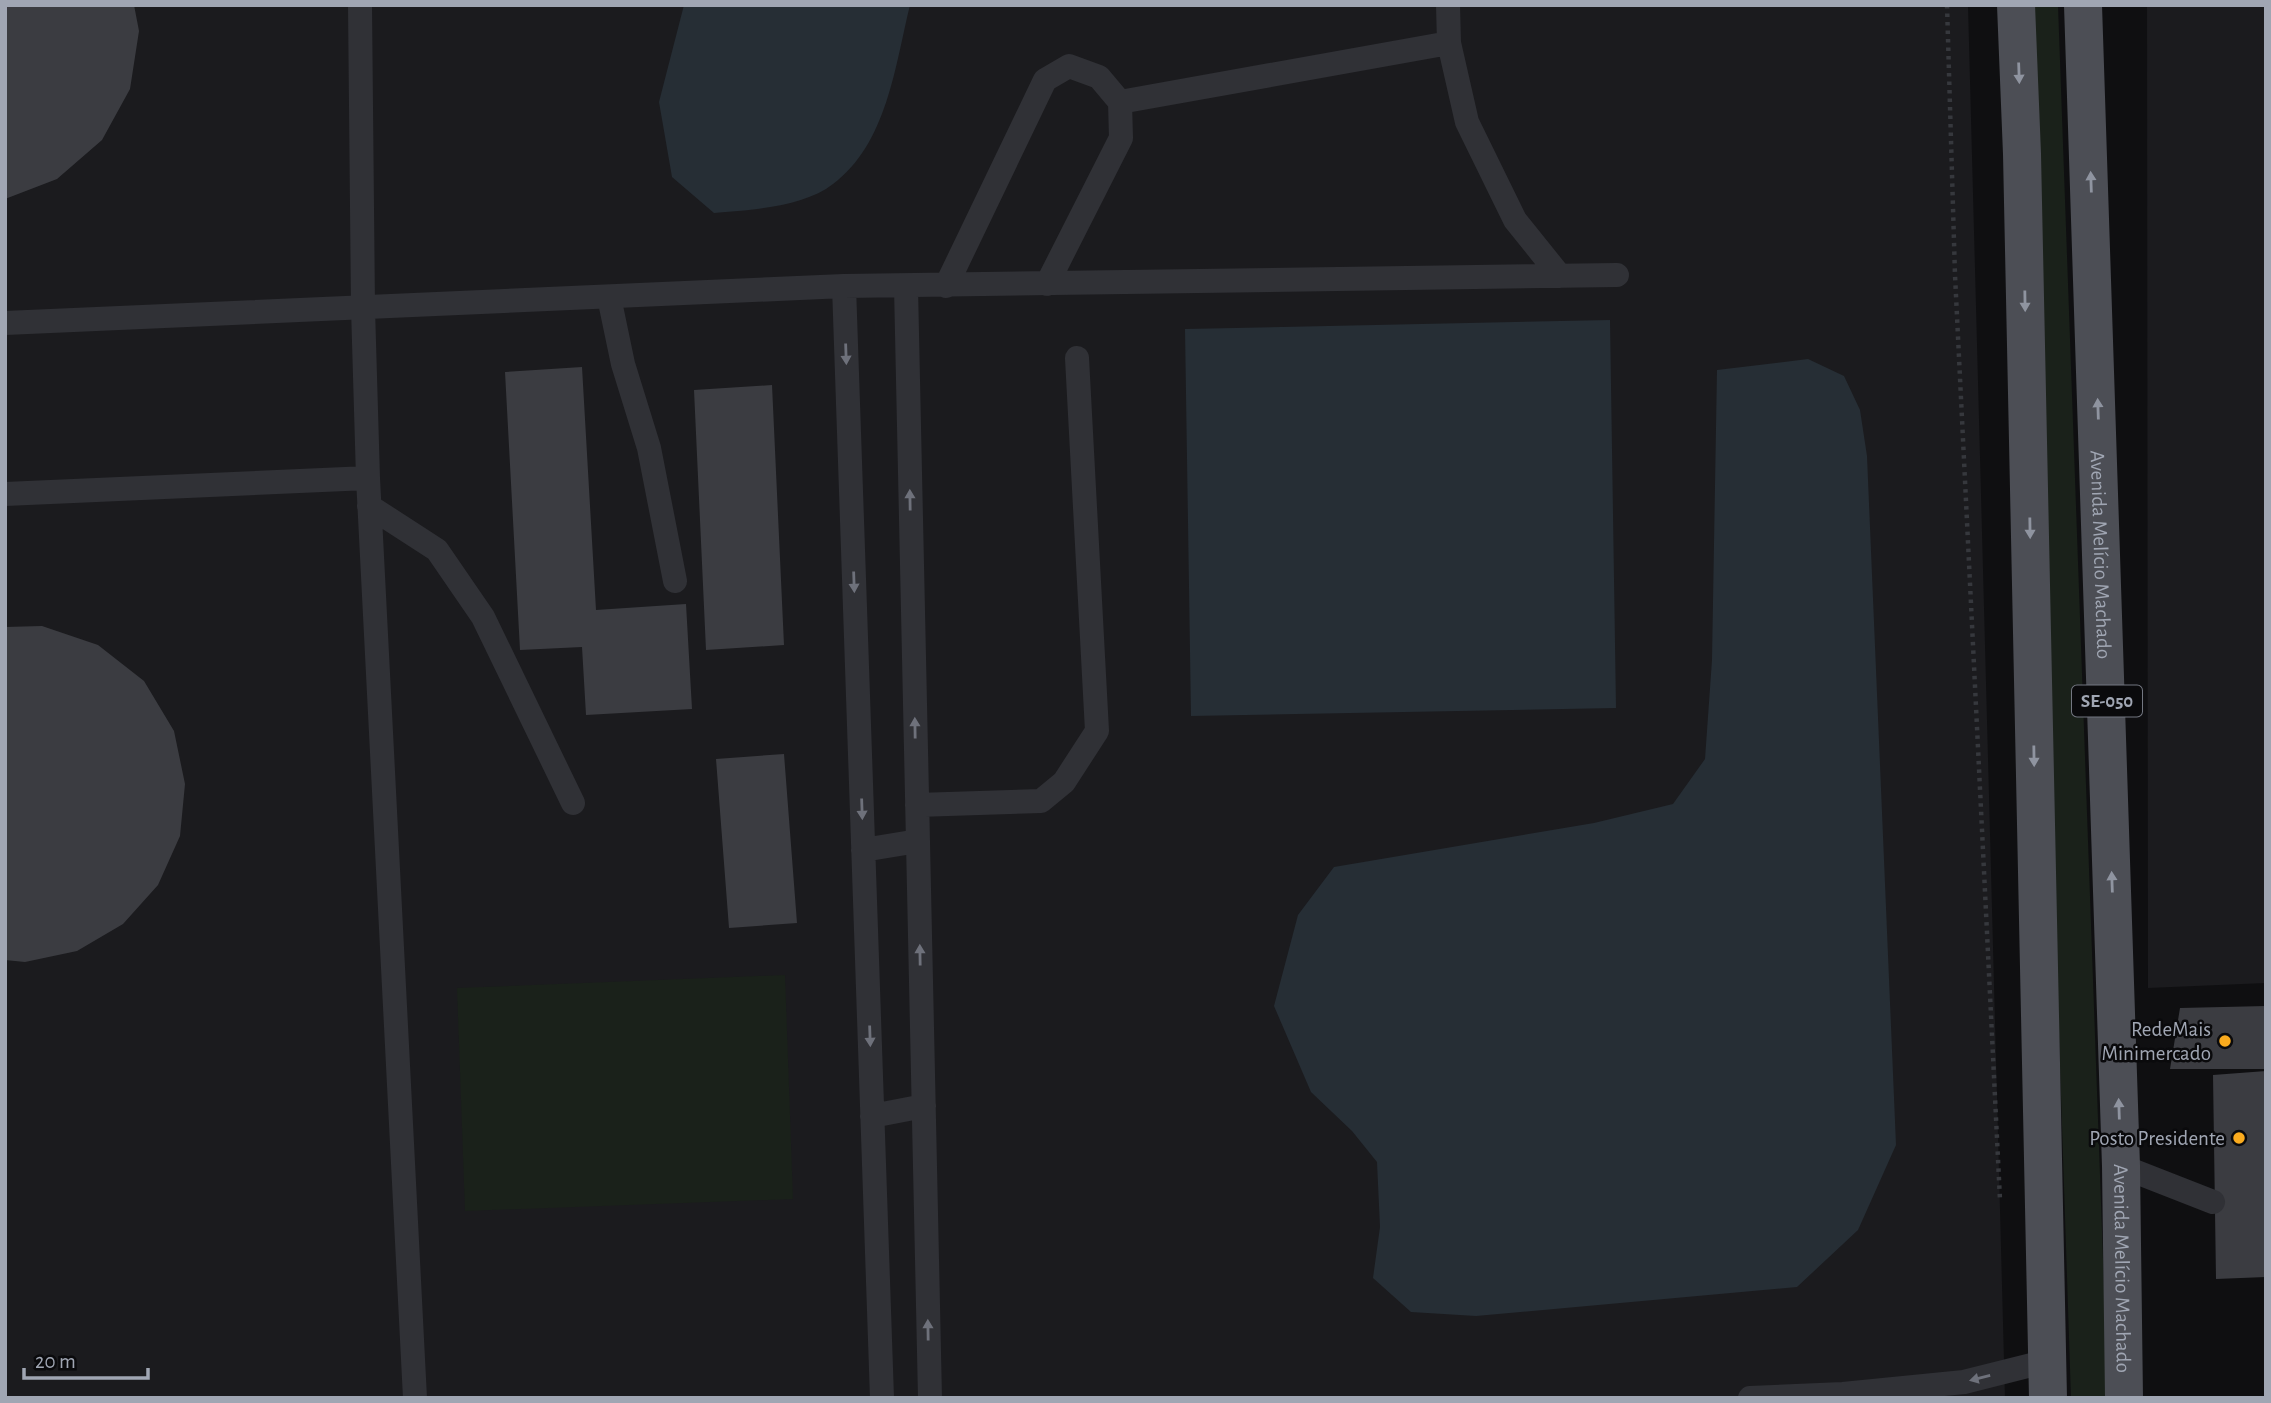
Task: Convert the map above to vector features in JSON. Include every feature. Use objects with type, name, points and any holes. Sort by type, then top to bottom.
[{"type":"main road","points":[[2016,5],[2022,154],[2047,1380]]},
{"type":"main road","name":"Avenida Melício Machado","points":[[2083,5],[2120,1167],[2124,1398]]},
{"type":"lane","points":[[360,5],[363,308],[369,506],[415,1398]]},
{"type":"lane","points":[[1448,5],[1449,43],[1467,122],[1515,220],[1560,276]]},
{"type":"lane","points":[[1120,102],[1449,43]]},
{"type":"lane","points":[[946,286],[1045,80],[1069,66],[1099,76],[1120,102],[1121,138],[1047,284]]},
{"type":"lane","points":[[5,323],[844,286],[1617,275]]},
{"type":"lane","points":[[844,286],[882,1398]]},
{"type":"lane","points":[[906,286],[930,1398]]},
{"type":"lane","points":[[609,297],[623,364],[649,448],[675,581]]},
{"type":"lane","points":[[917,806],[1041,801],[1064,782],[1097,731],[1077,358]]},
{"type":"lane","points":[[5,494],[368,478]]},
{"type":"lane","points":[[369,506],[437,550],[483,617],[573,803]]},
{"type":"lane","points":[[863,850],[918,841]]},
{"type":"lane","points":[[872,1116],[924,1106]]},
{"type":"lane","points":[[2120,1167],[2213,1202]]},
{"type":"lane","points":[[1751,1398],[1843,1394],[1964,1382],[2047,1380]]},
{"type":"path","points":[[1947,5],[1955,275],[2000,1205]]},
{"type":"shaded area","points":[[5,5],[1968,5],[2005,1398],[5,1398]]},
{"type":"shaded area","points":[[684,5],[910,5],[893,78],[877,126],[866,148],[833,184],[807,198],[776,206],[714,213],[672,177],[659,102]]},
{"type":"shaded area","points":[[2025,5],[2058,5],[2108,1398],[2071,1398]]},
{"type":"shaded area","points":[[2147,5],[2266,5],[2266,983],[2148,988]]},
{"type":"shaded area","points":[[1610,320],[1616,708],[1191,716],[1185,329]]},
{"type":"shaded area","points":[[1808,359],[1844,376],[1860,410],[1867,456],[1896,1145],[1858,1230],[1797,1287],[1476,1316],[1411,1312],[1373,1278],[1380,1227],[1377,1162],[1352,1131],[1311,1092],[1274,1006],[1298,915],[1334,867],[1594,823],[1673,804],[1705,759],[1712,660],[1717,370]]},
{"type":"shaded area","points":[[785,975],[793,1199],[465,1211],[457,988]]},
{"type":"building","points":[[5,5],[134,5],[139,31],[130,89],[102,140],[57,179],[5,199]]},
{"type":"building","points":[[582,367],[596,610],[686,604],[692,709],[586,715],[582,647],[520,650],[505,372]]},
{"type":"building","points":[[772,385],[784,645],[706,650],[694,390]]},
{"type":"building","points":[[42,626],[98,645],[144,681],[174,731],[185,784],[180,836],[158,885],[123,924],[77,951],[25,962],[5,960],[5,627]]},
{"type":"building","points":[[784,754],[797,923],[729,928],[716,759]]},
{"type":"building","points":[[2266,1006],[2266,1069],[2170,1069],[2180,1008]]},
{"type":"building","name":"Posto Presidente","points":[[2266,1071],[2266,1277],[2216,1279],[2213,1075]]},
{"type":"place","name":"RedeMais Minimercado","points":[[2225,1041]]},
{"type":"place","name":"Posto Presidente","points":[[2239,1138]]}]
